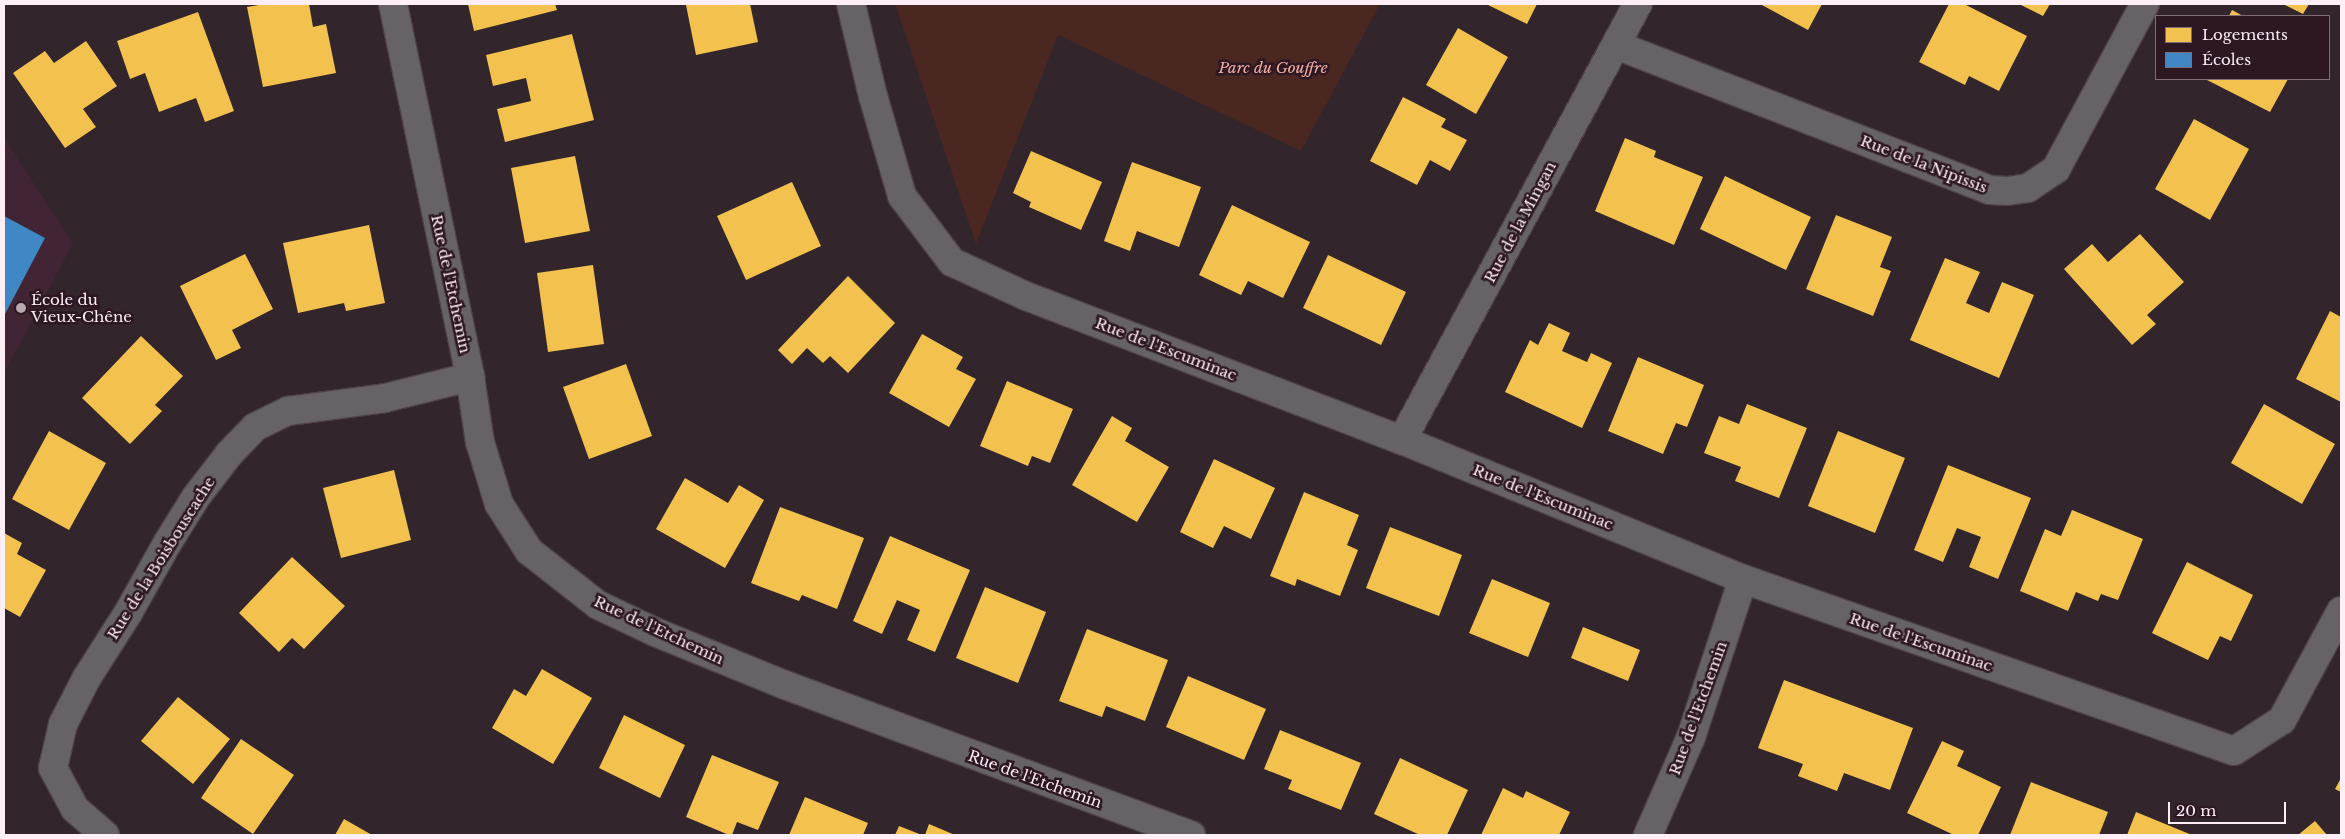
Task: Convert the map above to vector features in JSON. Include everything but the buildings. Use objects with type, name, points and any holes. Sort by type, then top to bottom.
[{"type":"street","name":"Rue de l'Etchemin","points":[[393,4],[470,377],[480,442],[499,504],[529,551],[598,605],[655,632],[785,685],[1182,834]]},
{"type":"street","name":"Rue de l'Escuminac","points":[[851,4],[872,96],[902,196],[952,262],[1026,296],[1402,440],[1743,579],[2234,751],[2282,720],[2341,611]]},
{"type":"street","name":"Rue de la Mingan","points":[[1402,440],[1638,4]]},
{"type":"street","name":"Rue de la Nipissis","points":[[1616,44],[1989,190],[2007,191],[2028,188],[2056,170],[2145,4]]},
{"type":"street","name":"Rue de la Boisbouscache","points":[[105,835],[75,809],[53,768],[63,724],[86,679],[128,613],[168,542],[196,497],[229,454],[255,427],[288,411],[385,398],[470,377]]},
{"type":"street","name":"Rue de l'Etchemin","points":[[1648,835],[1691,736],[1743,579]]},
{"type":"shaded area","name":"École du Vieux-Chêne","points":[[4,138],[73,243],[4,374]]},
{"type":"green space","name":"Parc du Gouffre","points":[[895,4],[1380,4],[1301,151],[1058,35],[976,244]]},
{"type":"place","name":"École du Vieux-Chêne","points":[[21,308]]}]
